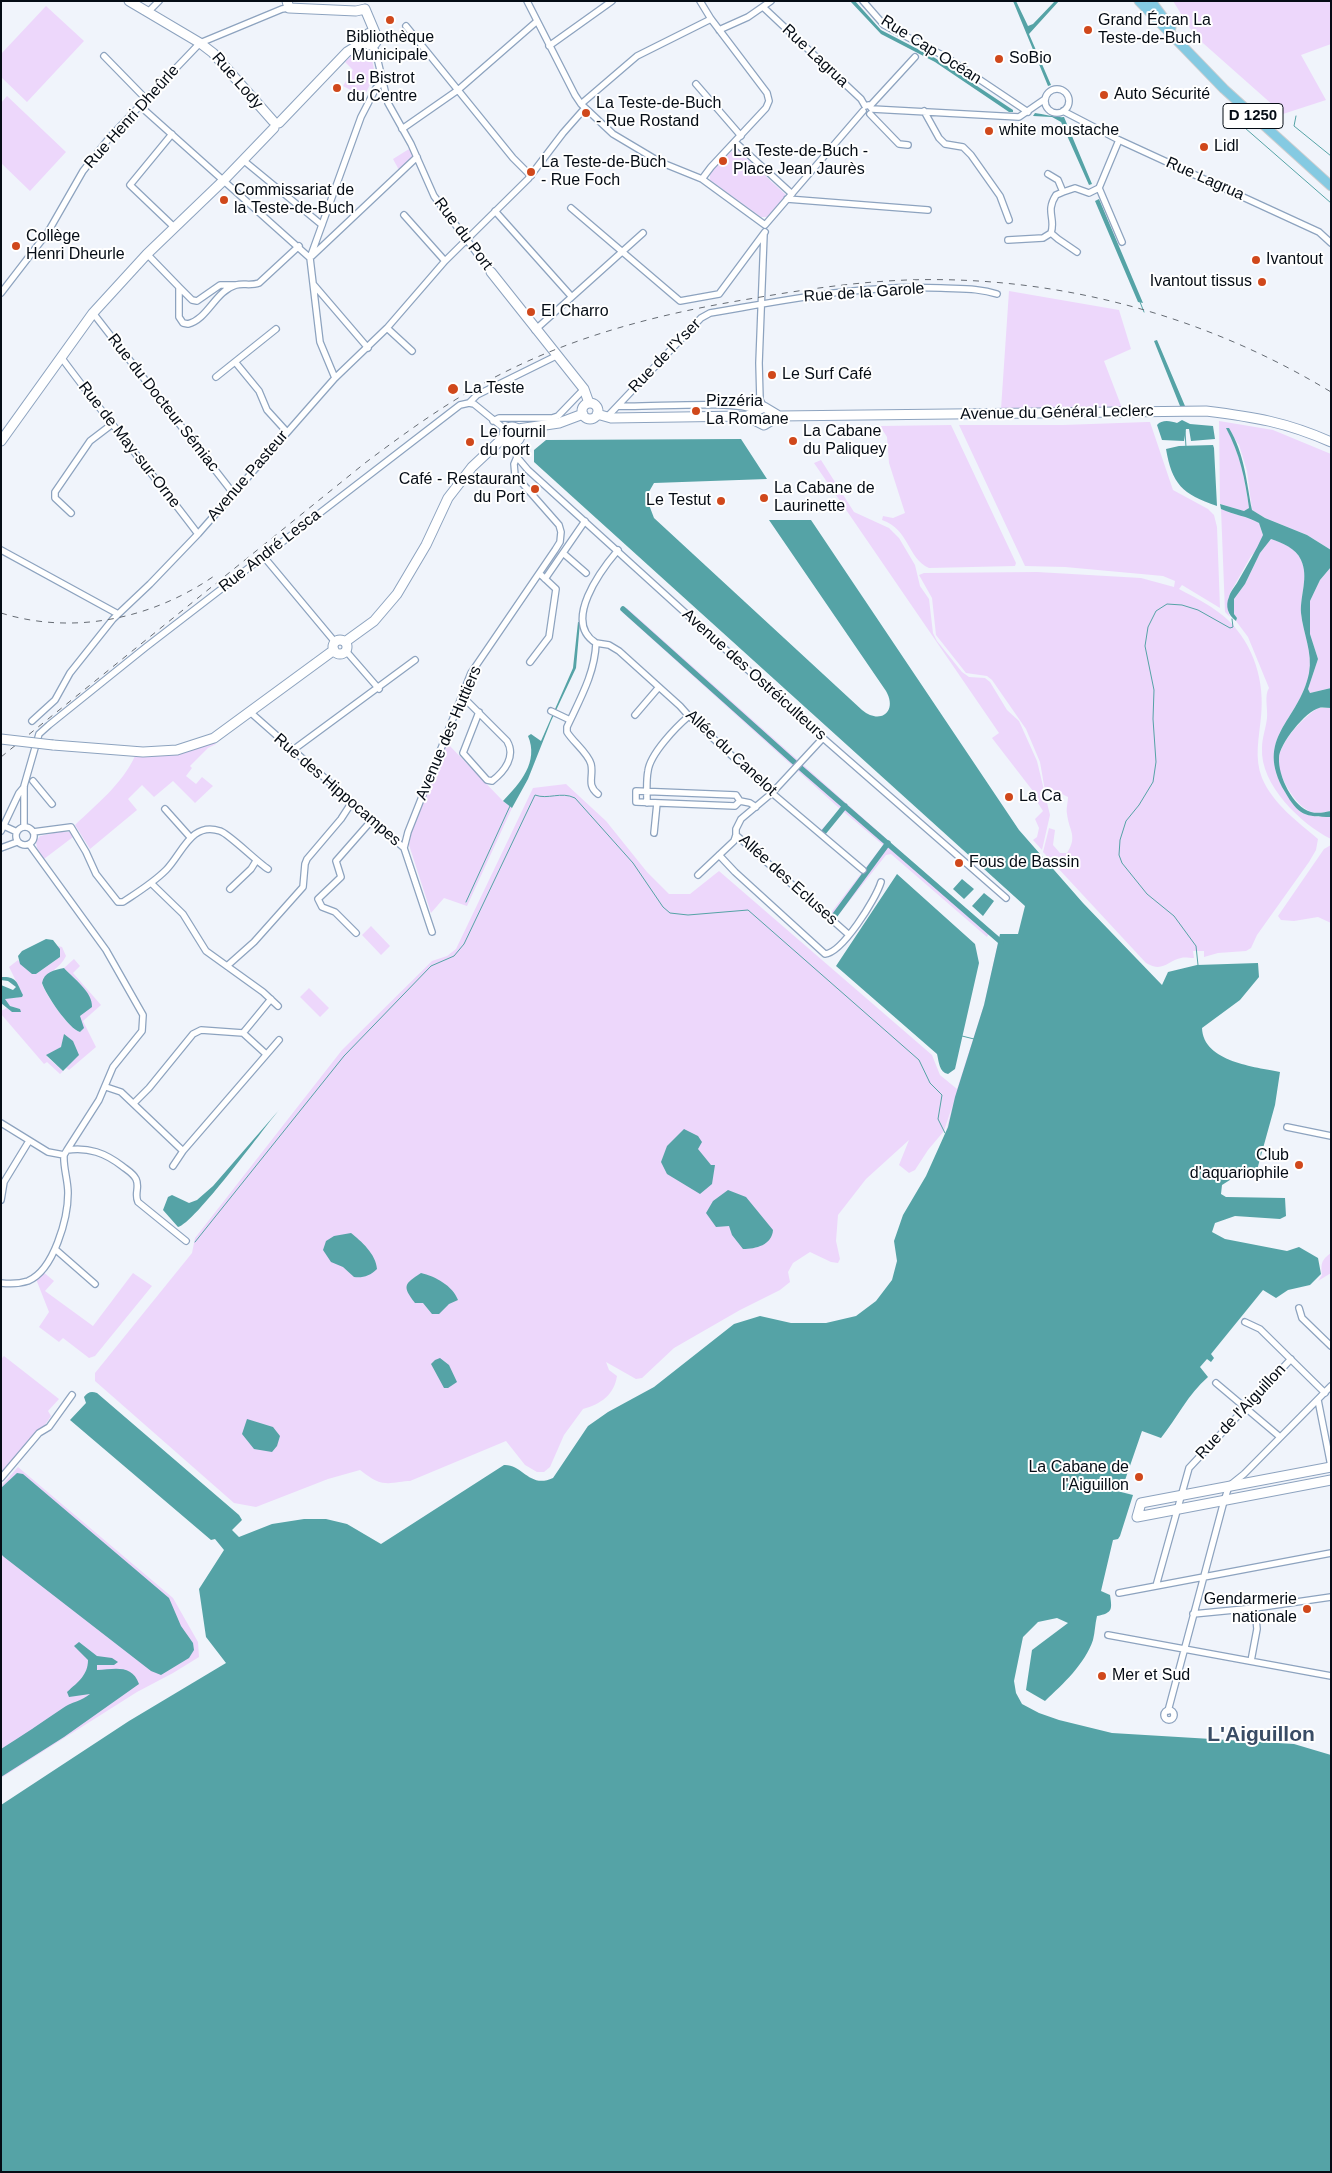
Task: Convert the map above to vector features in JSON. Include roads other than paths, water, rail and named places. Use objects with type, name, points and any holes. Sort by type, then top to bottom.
[{"type":"main road","name":"Rue Lody","points":[[129,1],[200,43],[213,53],[275,124]]},
{"type":"main road","points":[[288,5],[356,11],[365,9],[373,1]]},
{"type":"main road","name":"D 1250","points":[[1139,1],[1224,89],[1331,186]]},
{"type":"main road","points":[[1151,1],[1168,25],[1224,89]]},
{"type":"main road","points":[[1,441],[94,314],[147,254],[224,180],[275,124],[347,52],[377,41],[365,9]]},
{"type":"main road","name":"Rue du Port","points":[[491,272],[584,390],[589,403]]},
{"type":"main road","points":[[589,403],[596,406],[597,414],[591,418],[586,418],[583,414],[584,407],[589,403]]},
{"type":"main road","name":"Avenue du Général Leclerc","points":[[597,414],[607,417],[761,413],[1206,411],[1265,419],[1290,425],[1331,442]]},
{"type":"main road","points":[[334,646],[340,654],[374,621],[397,594],[426,545],[448,498],[472,467],[495,446],[512,436],[533,426],[559,423],[583,414]]},
{"type":"main road","points":[[1,740],[143,752],[177,750],[214,738],[342,640],[346,647]]},
{"type":"main road","points":[[1331,1466],[1141,1502],[1137,1516],[1331,1480]]},
{"type":"street","points":[[148,12],[159,1]]},
{"type":"street","points":[[527,1],[566,80],[583,106],[613,134],[660,162],[702,179],[765,225]]},
{"type":"street","points":[[549,46],[612,1]]},
{"type":"street","points":[[700,1],[711,19],[769,97],[766,108],[702,179]]},
{"type":"street","points":[[719,30],[748,17],[771,1]]},
{"type":"street","name":"Rue Cap Océan","points":[[863,1],[884,25],[946,57],[1028,112]]},
{"type":"street","points":[[200,43],[288,5]]},
{"type":"street","name":"Rue Lagrua","points":[[763,8],[861,99],[899,144],[908,145]]},
{"type":"street","name":"Avenue Pasteur","points":[[32,721],[55,700],[70,673],[118,614],[198,534],[335,378],[387,328],[444,261],[531,176],[583,106],[637,56],[711,19]]},
{"type":"street","points":[[402,129],[458,90],[536,22]]},
{"type":"street","points":[[406,26],[513,158],[531,176]]},
{"type":"street","name":"Rue Henri Dheûrle","points":[[1,293],[48,232],[83,171],[110,137],[200,43]]},
{"type":"street","name":"Rue du Port","points":[[369,43],[388,103],[417,157],[440,206],[491,272]]},
{"type":"street","points":[[104,56],[146,99]]},
{"type":"street","points":[[618,406],[729,406],[750,408],[761,413],[758,363],[765,225],[915,57]]},
{"type":"street","points":[[335,378],[320,342],[310,258],[361,118],[376,88],[382,83]]},
{"type":"street","points":[[696,84],[741,136]]},
{"type":"street","points":[[868,109],[1019,117],[1035,108],[1045,99],[1048,92],[1053,89],[1061,89],[1067,94],[1076,118]]},
{"type":"street","points":[[1045,99],[1047,109]]},
{"type":"street","points":[[1035,108],[1047,109],[1054,113],[1063,111],[1069,103]]},
{"type":"street","points":[[140,106],[299,246],[310,258]]},
{"type":"street","points":[[924,111],[938,138],[945,144],[963,147],[971,155],[1000,196],[1009,220]]},
{"type":"street","name":"Rue Lagrua","points":[[1063,111],[1120,140],[1319,232],[1331,243]]},
{"type":"street","points":[[172,134],[130,185],[174,228]]},
{"type":"street","points":[[1008,240],[1043,238],[1051,233],[1053,227],[1050,206],[1056,195],[1075,188],[1089,193],[1099,188],[1120,140]]},
{"type":"street","points":[[735,142],[789,196],[928,210]]},
{"type":"street","points":[[310,258],[417,157]]},
{"type":"street","points":[[243,160],[322,225]]},
{"type":"street","points":[[1048,174],[1058,180],[1063,192]]},
{"type":"street","points":[[1099,188],[1122,242]]},
{"type":"street","points":[[571,208],[680,301],[720,294],[765,232]]},
{"type":"street","points":[[495,211],[571,296]]},
{"type":"street","points":[[404,215],[444,261]]},
{"type":"street","points":[[535,330],[643,233]]},
{"type":"street","points":[[1051,233],[1058,240],[1077,252]]},
{"type":"street","points":[[147,254],[192,300],[197,301],[213,288],[220,285],[254,286],[259,284],[299,246]]},
{"type":"street","points":[[314,284],[368,348]]},
{"type":"street","points":[[179,287],[179,317],[183,323],[188,324],[200,317],[220,295],[236,285]]},
{"type":"street","name":"Rue de la Garole","points":[[761,304],[836,292],[914,286],[985,290],[997,294]]},
{"type":"street","name":"Rue de l'Yser","points":[[607,417],[705,315],[761,304]]},
{"type":"street","name":"Rue du Docteur Sémiac","points":[[94,314],[234,493]]},
{"type":"street","points":[[387,328],[412,351]]},
{"type":"street","points":[[216,377],[276,329]]},
{"type":"street","name":"Rue André Lesca","points":[[24,827],[24,786],[39,734],[146,647],[460,405],[469,403],[477,395],[556,356]]},
{"type":"street","name":"Rue de May-sur-Orne","points":[[61,357],[198,534]]},
{"type":"street","points":[[236,362],[259,391],[267,410],[287,432]]},
{"type":"street","points":[[493,421],[499,418],[552,418],[558,416],[584,390]]},
{"type":"street","points":[[469,403],[474,404],[512,436],[517,457]]},
{"type":"street","points":[[71,513],[55,498],[55,492],[90,441],[111,424]]},
{"type":"street","name":"Avenue des Ostréiculteurs","points":[[517,457],[823,738],[1006,898]]},
{"type":"street","name":"Avenue des Huttiers","points":[[404,848],[408,832],[471,673],[560,542],[561,532],[559,525],[515,475],[514,464],[517,457]]},
{"type":"street","points":[[545,579],[585,521]]},
{"type":"street","points":[[1,550],[118,614]]},
{"type":"street","points":[[598,794],[591,785],[591,765],[567,732],[567,726],[589,680],[596,657],[596,643],[589,638],[585,630],[585,602],[597,578],[618,550]]},
{"type":"street","points":[[563,553],[586,573]]},
{"type":"street","points":[[264,557],[334,646]]},
{"type":"street","points":[[530,662],[549,637],[556,589],[540,574]]},
{"type":"street","name":"Allée du Canelot","points":[[596,643],[609,645],[619,651],[772,793],[863,870]]},
{"type":"street","points":[[346,647],[379,688]]},
{"type":"street","points":[[293,750],[415,660]]},
{"type":"street","points":[[635,715],[659,687]]},
{"type":"street","points":[[462,696],[479,712],[510,746],[509,761],[501,774],[492,780],[487,780],[462,753],[479,712]]},
{"type":"street","points":[[551,711],[570,720]]},
{"type":"street","name":"Rue des Hippocampes","points":[[250,712],[404,848],[432,932]]},
{"type":"street","points":[[647,802],[648,769],[651,762],[663,742],[689,716]]},
{"type":"street","name":"Allée des Ecluses","points":[[823,738],[802,763],[738,823],[736,835],[848,934]]},
{"type":"street","points":[[33,782],[52,804]]},
{"type":"street","name":"Rue André Lesca","points":[[2,828],[24,786]]},
{"type":"street","points":[[740,801],[735,806],[636,802],[636,791],[736,795],[740,801],[750,803],[756,807]]},
{"type":"street","points":[[227,966],[254,942],[303,887],[307,859],[341,819],[352,802]]},
{"type":"street","points":[[654,833],[657,803]]},
{"type":"street","points":[[165,809],[190,837]]},
{"type":"street","points":[[356,933],[335,912],[322,907],[318,899],[341,877],[336,861],[372,820]]},
{"type":"street","points":[[17,832],[24,827],[33,832],[71,827],[86,852],[96,874],[118,902],[123,902],[152,883],[168,868],[190,837],[204,829],[221,831],[268,869]]},
{"type":"street","points":[[2,828],[17,832]]},
{"type":"street","points":[[17,832],[18,842]]},
{"type":"street","points":[[1,848],[18,842],[24,845],[30,844],[33,840],[33,832]]},
{"type":"street","points":[[698,875],[734,841],[736,835]]},
{"type":"street","points":[[1,1283],[15,1284],[34,1277],[54,1248],[65,1220],[67,1208],[67,1182],[63,1162],[65,1153],[106,1087],[113,1067],[142,1031],[143,1015],[106,950],[30,844]]},
{"type":"street","points":[[719,855],[822,952],[832,953],[866,912],[881,882]]},
{"type":"street","points":[[230,889],[251,869],[256,861]]},
{"type":"street","points":[[152,883],[183,914],[202,947],[278,1006]]},
{"type":"street","points":[[243,1033],[271,999]]},
{"type":"street","points":[[134,1103],[149,1088],[193,1034],[201,1030],[243,1033],[266,1054]]},
{"type":"street","points":[[173,1166],[279,1040]]},
{"type":"street","points":[[106,1087],[121,1092],[183,1152]]},
{"type":"street","points":[[1,1123],[48,1152],[65,1153],[84,1149],[96,1151],[114,1160],[132,1174],[138,1185],[136,1196],[138,1202],[186,1241]]},
{"type":"street","points":[[1287,1127],[1331,1136]]},
{"type":"street","points":[[1,1200],[4,1182],[29,1142]]},
{"type":"street","points":[[54,1248],[95,1284]]},
{"type":"street","points":[[1298,1308],[1302,1318],[1331,1346]]},
{"type":"street","points":[[1245,1322],[1260,1329],[1325,1393]]},
{"type":"street","name":"Rue de l'Aiguillon","points":[[1177,1509],[1189,1468],[1291,1360]]},
{"type":"street","points":[[1216,1383],[1280,1437]]},
{"type":"street","points":[[1168,1710],[1202,1578],[1229,1486],[1331,1386]]},
{"type":"street","points":[[1,1478],[39,1433],[49,1426],[72,1395]]},
{"type":"street","points":[[1318,1400],[1331,1466],[1326,1472],[1331,1480]]},
{"type":"street","points":[[1258,1481],[1261,1494]]},
{"type":"street","points":[[1156,1586],[1177,1509]]},
{"type":"street","points":[[1119,1593],[1331,1553]]},
{"type":"street","points":[[1193,1614],[1255,1608],[1331,1597]]},
{"type":"street","points":[[1251,1661],[1257,1629],[1255,1608]]},
{"type":"street","points":[[1108,1635],[1331,1676]]},
{"type":"water","points":[[850,1],[855,1],[881,30],[935,58],[1013,110],[1013,112],[1009,112],[935,62],[881,34]]},
{"type":"water","points":[[1013,1],[1016,1],[1028,26],[1033,24],[1055,1],[1059,1],[1029,34],[1051,85],[1048,86]]},
{"type":"water","points":[[1035,113],[1064,117],[1092,184],[1089,185],[1061,122],[1052,117],[1033,116]]},
{"type":"water","points":[[1099,199],[1143,303],[1138,302],[1095,201]]},
{"type":"water","points":[[1157,340],[1185,406],[1180,406],[1154,341]]},
{"type":"water","points":[[1182,420],[1190,424],[1213,426],[1215,439],[1191,441],[1189,429],[1186,429],[1184,441],[1162,440],[1157,425],[1159,423],[1169,421],[1177,423]]},
{"type":"water","points":[[1226,428],[1229,428],[1242,458],[1252,510],[1265,518],[1307,535],[1331,550],[1331,567],[1320,580],[1310,601],[1310,634],[1318,659],[1308,689],[1310,693],[1331,688],[1331,708],[1314,710],[1301,721],[1283,745],[1280,752],[1279,765],[1284,782],[1298,804],[1314,813],[1331,811],[1331,817],[1308,815],[1298,810],[1285,792],[1276,773],[1274,757],[1276,743],[1281,730],[1304,690],[1310,666],[1309,650],[1301,613],[1304,573],[1301,560],[1296,552],[1288,546],[1271,539],[1260,553],[1245,584],[1234,599],[1236,621],[1228,610],[1227,604],[1230,593],[1263,535],[1259,523],[1221,509],[1220,504],[1244,511],[1249,508],[1241,467],[1235,447]]},
{"type":"water","points":[[741,439],[767,479],[654,483],[646,497],[654,518],[862,710],[875,716],[881,716],[885,714],[890,705],[886,691],[769,520],[811,520],[1019,830],[1083,903],[1162,985],[1168,972],[1197,965],[1258,963],[1259,977],[1240,1000],[1202,1028],[1205,1039],[1211,1049],[1221,1056],[1245,1065],[1280,1072],[1275,1105],[1257,1170],[1233,1178],[1222,1185],[1221,1194],[1226,1197],[1285,1198],[1286,1216],[1280,1219],[1235,1216],[1215,1223],[1212,1232],[1225,1239],[1287,1251],[1299,1247],[1318,1258],[1321,1274],[1310,1285],[1288,1290],[1276,1298],[1263,1290],[1211,1354],[1214,1358],[1211,1362],[1207,1359],[1200,1367],[1208,1377],[1189,1398],[1161,1438],[1142,1431],[1123,1486],[1119,1485],[1117,1491],[1133,1495],[1120,1536],[1118,1539],[1113,1540],[1101,1591],[1110,1595],[1111,1604],[1109,1612],[1097,1616],[1093,1640],[1085,1657],[1073,1673],[1045,1701],[1026,1690],[1032,1650],[1068,1623],[1057,1618],[1038,1622],[1023,1637],[1014,1681],[1016,1693],[1022,1704],[1039,1713],[1059,1720],[1112,1733],[1294,1744],[1331,1755],[1331,2172],[1,2172],[1,1805],[129,1721],[226,1663],[206,1637],[199,1589],[224,1550],[215,1539],[211,1540],[70,1420],[86,1403],[85,1395],[90,1392],[97,1393],[239,1515],[242,1520],[232,1530],[239,1537],[272,1524],[304,1519],[326,1519],[347,1524],[381,1544],[504,1465],[516,1468],[538,1480],[545,1481],[553,1478],[588,1426],[608,1412],[654,1387],[734,1324],[760,1316],[791,1323],[826,1323],[856,1316],[876,1301],[892,1280],[897,1261],[894,1241],[903,1215],[926,1176],[948,1127],[955,1097],[984,1005],[1000,934],[1018,934],[1025,906],[534,462],[534,450],[546,440]]},
{"type":"water","points":[[1213,445],[1217,506],[1195,497],[1181,486],[1172,471],[1166,449],[1179,446]]},
{"type":"water","points":[[578,622],[580,622],[576,668],[551,721],[528,779],[512,808],[503,801],[526,772],[531,755],[528,736],[531,734],[541,741],[573,668]]},
{"type":"water","points":[[897,874],[975,944],[979,963],[955,1069],[948,1074],[941,1069],[937,1054],[836,966]]},
{"type":"water","points":[[962,879],[974,889],[964,899],[953,889]]},
{"type":"water","points":[[984,893],[994,901],[983,916],[972,906]]},
{"type":"water","points":[[46,939],[53,940],[60,949],[60,957],[36,974],[32,974],[20,964],[18,956],[22,951]]},
{"type":"water","points":[[64,968],[86,991],[91,1001],[92,1007],[80,1016],[84,1028],[80,1032],[75,1030],[58,1011],[42,983],[47,974]]},
{"type":"water","points":[[1,977],[13,979],[18,984],[23,995],[22,997],[5,999],[10,1006],[20,1009],[21,1012],[12,1012],[1,1003],[1,985],[13,990],[16,987],[8,981],[1,980]]},
{"type":"water","points":[[64,1034],[73,1041],[79,1055],[63,1071],[46,1055],[61,1047]]},
{"type":"water","points":[[279,1110],[213,1194],[186,1222],[178,1227],[163,1210],[168,1197],[172,1195],[189,1203],[197,1200],[213,1186]]},
{"type":"water","points":[[684,1129],[698,1136],[702,1142],[698,1149],[711,1165],[715,1165],[712,1184],[700,1194],[667,1174],[661,1162],[667,1146]]},
{"type":"water","points":[[728,1190],[746,1197],[773,1230],[770,1239],[766,1243],[758,1247],[743,1249],[732,1235],[729,1226],[716,1227],[706,1213],[713,1201]]},
{"type":"water","points":[[351,1233],[367,1248],[376,1263],[377,1269],[366,1276],[354,1277],[343,1267],[331,1262],[323,1250],[326,1241],[334,1236]]},
{"type":"water","points":[[421,1273],[443,1282],[452,1290],[458,1300],[449,1304],[439,1314],[432,1314],[423,1303],[415,1303],[408,1293],[407,1286],[411,1280]]},
{"type":"water","points":[[440,1358],[449,1365],[457,1382],[448,1388],[444,1388],[431,1364]]},
{"type":"water","points":[[247,1419],[273,1427],[280,1436],[277,1446],[272,1452],[254,1449],[242,1434]]},
{"type":"water","points":[[17,1473],[23,1474],[169,1598],[181,1626],[193,1643],[194,1650],[189,1658],[161,1675],[151,1671],[1,1554],[1,1488]]},
{"type":"water","points":[[79,1642],[97,1656],[112,1658],[118,1662],[114,1665],[97,1665],[97,1670],[122,1669],[132,1673],[139,1684],[64,1737],[1,1777],[1,1749],[66,1706],[90,1694],[69,1697],[67,1692],[82,1678],[88,1665],[88,1660],[74,1646]]},
{"type":"waterway","points":[[1296,116],[1294,126],[1331,156]]},
{"type":"waterway","points":[[1245,128],[1331,203]]},
{"type":"waterway","points":[[1140,302],[1144,312]]},
{"type":"waterway","points":[[1185,431],[1186,447]]},
{"type":"waterway","points":[[1198,965],[1196,946],[1174,916],[1147,894],[1122,863],[1119,855],[1120,840],[1126,821],[1139,805],[1153,782],[1156,762],[1153,719],[1154,690],[1145,646],[1148,627],[1156,611],[1167,604],[1182,605],[1198,610],[1230,628],[1233,627],[1232,619]]},
{"type":"waterway","points":[[623,609],[803,770],[1001,942]]},
{"type":"waterway","points":[[195,1242],[344,1056],[431,966],[454,956],[464,944],[535,795],[545,797],[565,795],[575,798],[633,863],[663,907],[670,913],[688,915],[748,910],[919,1060],[930,1083],[942,1095],[938,1119],[945,1133]]},
{"type":"waterway","points":[[466,902],[510,806]]},
{"type":"waterway","points":[[823,833],[845,806]]},
{"type":"waterway","points":[[835,915],[888,843]]},
{"type":"waterway","points":[[962,1036],[974,1039]]},
{"type":"railway","points":[[1,757],[365,463],[449,404],[503,373],[532,359],[592,336],[654,318],[788,293],[887,281],[963,280],[1018,285],[1073,293],[1127,305],[1180,321],[1232,341],[1282,365],[1331,392]]},
{"type":"railway","points":[[1,613],[29,620],[57,623],[114,619],[168,602],[217,574]]},
{"type":"place","name":"Bibliothèque Municipale","points":[[390,20]]},
{"type":"place","name":"Grand Écran La Teste-de-Buch","points":[[1088,30]]},
{"type":"place","name":"SoBio","points":[[999,59]]},
{"type":"place","name":"Le Bistrot du Centre","points":[[337,88]]},
{"type":"place","name":"Auto Sécurité","points":[[1104,95]]},
{"type":"place","name":"La Teste-de-Buch - Rue Rostand","points":[[586,113]]},
{"type":"place","name":"white moustache","points":[[989,131]]},
{"type":"place","name":"Lidl","points":[[1204,147]]},
{"type":"place","name":"La Teste-de-Buch - Place Jean Jaurès","points":[[723,161]]},
{"type":"place","name":"La Teste-de-Buch - Rue Foch","points":[[531,172]]},
{"type":"place","name":"Commissariat de la Teste-de-Buch","points":[[224,200]]},
{"type":"place","name":"Collège Henri Dheurle","points":[[16,246]]},
{"type":"place","name":"Ivantout","points":[[1256,260]]},
{"type":"place","name":"Ivantout tissus","points":[[1262,282]]},
{"type":"place","name":"El Charro","points":[[531,312]]},
{"type":"place","name":"Le Surf Café","points":[[772,375]]},
{"type":"place","name":"La Teste","points":[[453,389]]},
{"type":"place","name":"Pizzéria La Romane","points":[[696,411]]},
{"type":"place","name":"La Cabane du Paliquey","points":[[793,441]]},
{"type":"place","name":"Le fournil du port","points":[[470,442]]},
{"type":"place","name":"Café - Restaurant du Port","points":[[535,489]]},
{"type":"place","name":"La Cabane de Laurinette","points":[[764,498]]},
{"type":"place","name":"Le Testut","points":[[721,501]]},
{"type":"place","name":"La Ca","points":[[1009,797]]},
{"type":"place","name":"Fous de Bassin","points":[[959,863]]},
{"type":"place","name":"Club d'aquariophile","points":[[1299,1165]]},
{"type":"place","name":"La Cabane de l'Aiguillon","points":[[1139,1477]]},
{"type":"place","name":"Gendarmerie nationale","points":[[1307,1609]]},
{"type":"place","name":"Mer et Sud","points":[[1102,1676]]},
{"type":"district","name":"L'Aiguillon","points":[[1261,1735]]}]
